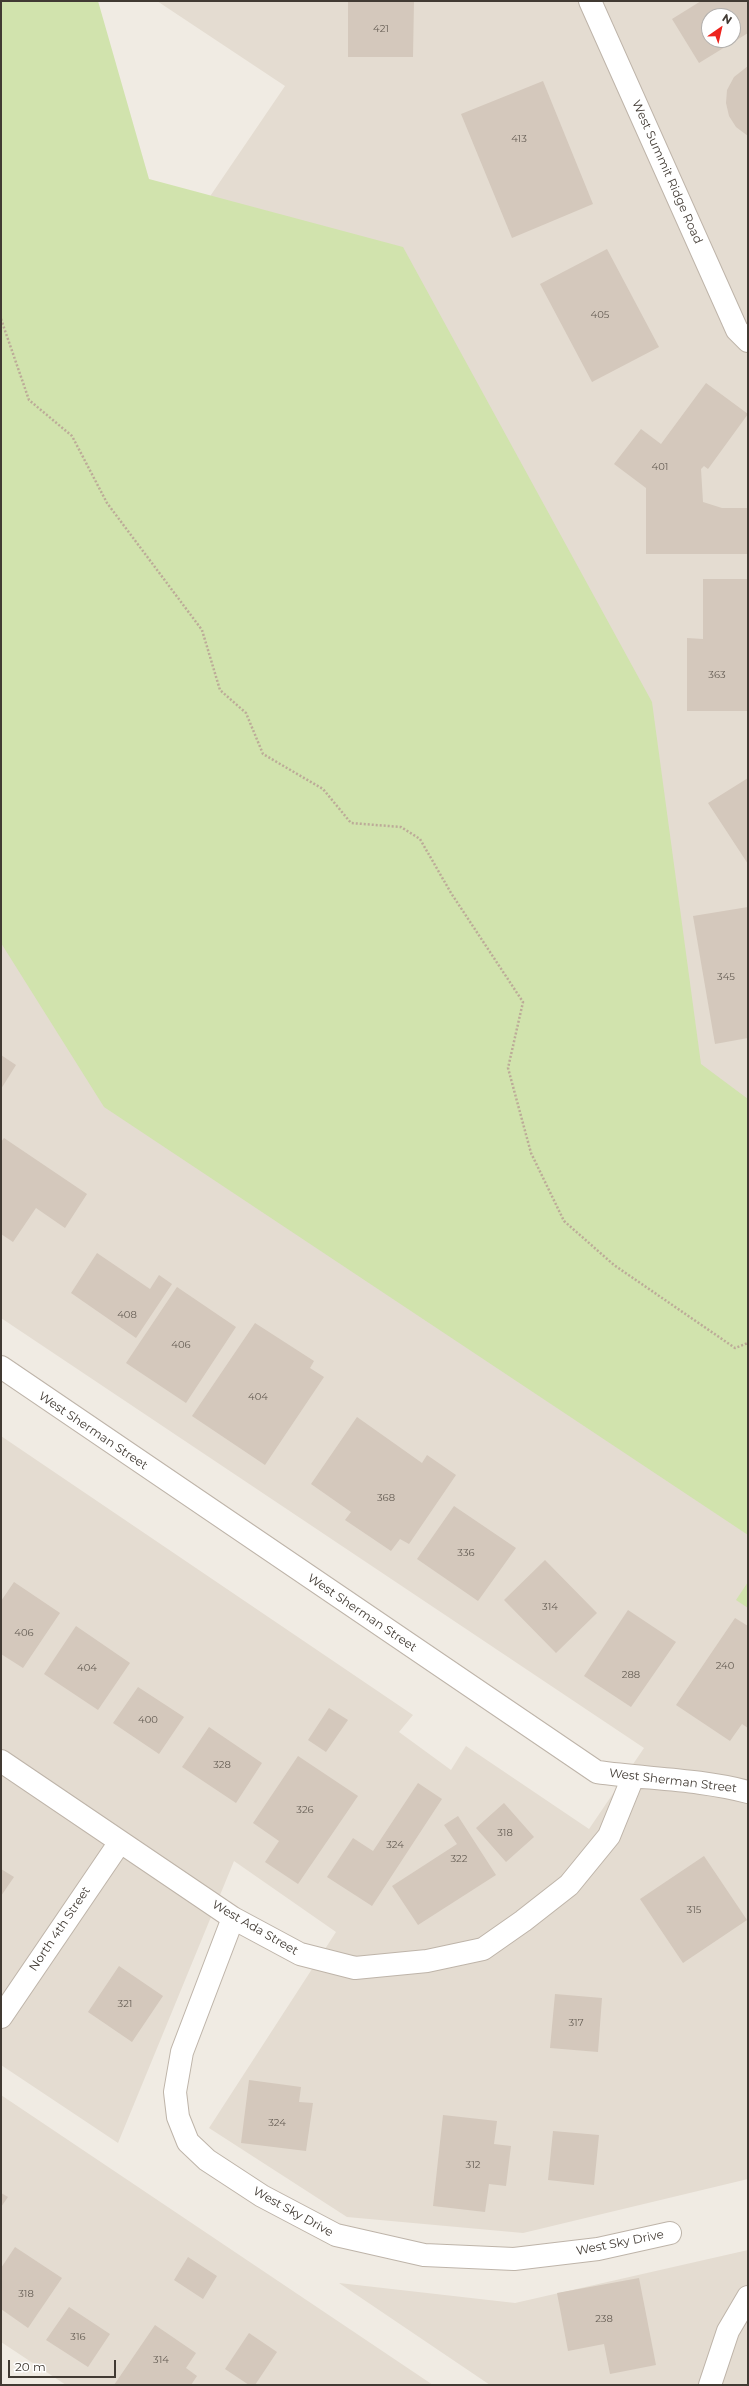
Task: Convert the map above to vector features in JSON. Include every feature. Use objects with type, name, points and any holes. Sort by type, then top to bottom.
[{"type":"street","name":"West Summit Ridge Road","points":[[590,1],[737,330],[748,341]]},
{"type":"street","name":"West Sherman Street","points":[[1,1367],[598,1772],[633,1777],[670,1778],[748,1792]]},
{"type":"street","name":"West Ada Street","points":[[1,1761],[233,1918],[300,1954],[355,1968],[427,1961],[483,1949],[523,1922],[569,1885],[609,1836],[633,1777]]},
{"type":"street","name":"North 4th Street","points":[[1,2017],[120,1842]]},
{"type":"street","name":"West Sky Drive","points":[[233,1918],[182,2052],[175,2092],[178,2117],[188,2142],[207,2160],[262,2196],[336,2235],[424,2255],[514,2259],[598,2249],[670,2233]]},
{"type":"street","points":[[710,2385],[728,2331],[748,2297]]},
{"type":"path","points":[[1,319],[29,400],[72,436],[107,503],[202,630],[220,690],[246,713],[262,754],[323,789],[351,824],[400,827],[420,839],[451,893],[523,1002],[508,1068],[531,1153],[564,1221],[614,1265],[735,1348],[748,1343]]},
{"type":"shaded area","points":[[157,1],[748,1],[748,2179],[523,2233],[347,2217],[209,2128],[336,1932],[234,1861],[118,2143],[1,2065],[1,1436],[413,1715],[399,1732],[451,1770],[466,1746],[589,1829],[644,1748],[1,1318],[1,504],[285,86]]},
{"type":"shaded area","points":[[1,2095],[433,2385],[66,2385],[1,2342]]},
{"type":"shaded area","points":[[748,2250],[748,2385],[490,2385],[339,2283],[515,2303]]},
{"type":"green space","points":[[1,1],[98,1],[149,179],[403,247],[652,702],[701,1064],[748,1099],[748,1535],[104,1107],[1,943]]},
{"type":"green space","points":[[748,1582],[748,1608],[736,1600]]},
{"type":"building","points":[[348,1],[414,1],[413,57],[348,57]]},
{"type":"building","points":[[701,1],[748,1],[748,33],[741,37],[741,8],[701,8],[701,48],[724,48],[699,63],[672,19]]},
{"type":"building","points":[[748,66],[748,136],[736,127],[729,116],[726,103],[727,90],[734,77]]},
{"type":"building","points":[[543,81],[593,204],[512,238],[461,114]]},
{"type":"building","points":[[607,249],[659,347],[592,382],[540,284]]},
{"type":"building","points":[[706,383],[748,414],[708,469],[704,466],[701,469],[703,502],[722,508],[748,508],[748,554],[646,554],[646,488],[614,464],[641,429],[661,444]]},
{"type":"building","points":[[703,579],[748,579],[748,711],[687,711],[687,638],[703,639]]},
{"type":"building","points":[[748,778],[748,864],[708,803]]},
{"type":"building","points":[[748,907],[748,1038],[715,1044],[693,916]]},
{"type":"building","points":[[1,1055],[16,1065],[1,1089]]},
{"type":"building","points":[[4,1138],[87,1194],[65,1228],[36,1208],[13,1242],[1,1234],[1,1142]]},
{"type":"building","points":[[97,1253],[150,1289],[159,1275],[172,1284],[136,1338],[71,1293]]},
{"type":"building","points":[[177,1287],[236,1327],[186,1403],[126,1363]]},
{"type":"building","points":[[255,1323],[314,1361],[310,1368],[324,1377],[265,1465],[192,1416]]},
{"type":"building","points":[[357,1417],[422,1463],[427,1455],[456,1475],[409,1544],[400,1539],[391,1551],[345,1520],[351,1512],[311,1484]]},
{"type":"building","points":[[454,1506],[516,1548],[478,1601],[417,1559]]},
{"type":"building","points":[[545,1560],[597,1613],[556,1653],[504,1600]]},
{"type":"building","points":[[14,1582],[60,1613],[23,1668],[1,1654],[1,1601]]},
{"type":"building","points":[[628,1610],[676,1642],[631,1707],[584,1676]]},
{"type":"building","points":[[735,1618],[748,1626],[748,1728],[742,1724],[730,1741],[676,1705]]},
{"type":"building","points":[[76,1626],[130,1663],[98,1710],[44,1674]]},
{"type":"building","points":[[138,1687],[184,1717],[159,1754],[113,1723]]},
{"type":"building","points":[[329,1708],[348,1720],[326,1752],[308,1740]]},
{"type":"building","points":[[209,1727],[262,1763],[236,1803],[182,1767]]},
{"type":"building","points":[[298,1756],[358,1796],[298,1884],[265,1862],[279,1841],[253,1823]]},
{"type":"building","points":[[418,1783],[442,1799],[372,1906],[327,1877],[353,1838],[373,1851]]},
{"type":"building","points":[[504,1803],[534,1837],[506,1862],[476,1828]]},
{"type":"building","points":[[458,1816],[496,1875],[418,1925],[392,1886],[457,1844],[444,1825]]},
{"type":"building","points":[[704,1856],[747,1920],[683,1963],[640,1899]]},
{"type":"building","points":[[1,1869],[14,1877],[1,1896]]},
{"type":"building","points":[[119,1966],[163,1996],[132,2042],[88,2012]]},
{"type":"building","points":[[555,1994],[602,1998],[598,2052],[550,2048]]},
{"type":"building","points":[[249,2080],[301,2087],[299,2102],[313,2103],[306,2151],[241,2143]]},
{"type":"building","points":[[443,2115],[497,2121],[494,2144],[511,2146],[506,2186],[489,2184],[485,2212],[433,2206]]},
{"type":"building","points":[[553,2131],[599,2135],[594,2185],[548,2180]]},
{"type":"building","points":[[1,2193],[8,2197],[1,2207]]},
{"type":"building","points":[[15,2247],[62,2278],[28,2328],[1,2309],[1,2268]]},
{"type":"building","points":[[188,2257],[217,2276],[203,2299],[174,2280]]},
{"type":"building","points":[[639,2278],[656,2365],[610,2374],[604,2344],[568,2351],[557,2293]]},
{"type":"building","points":[[69,2307],[110,2334],[88,2367],[46,2340]]},
{"type":"building","points":[[155,2325],[196,2353],[186,2368],[197,2376],[191,2385],[114,2385]]},
{"type":"building","points":[[249,2333],[277,2352],[255,2385],[249,2385],[225,2369]]}]
